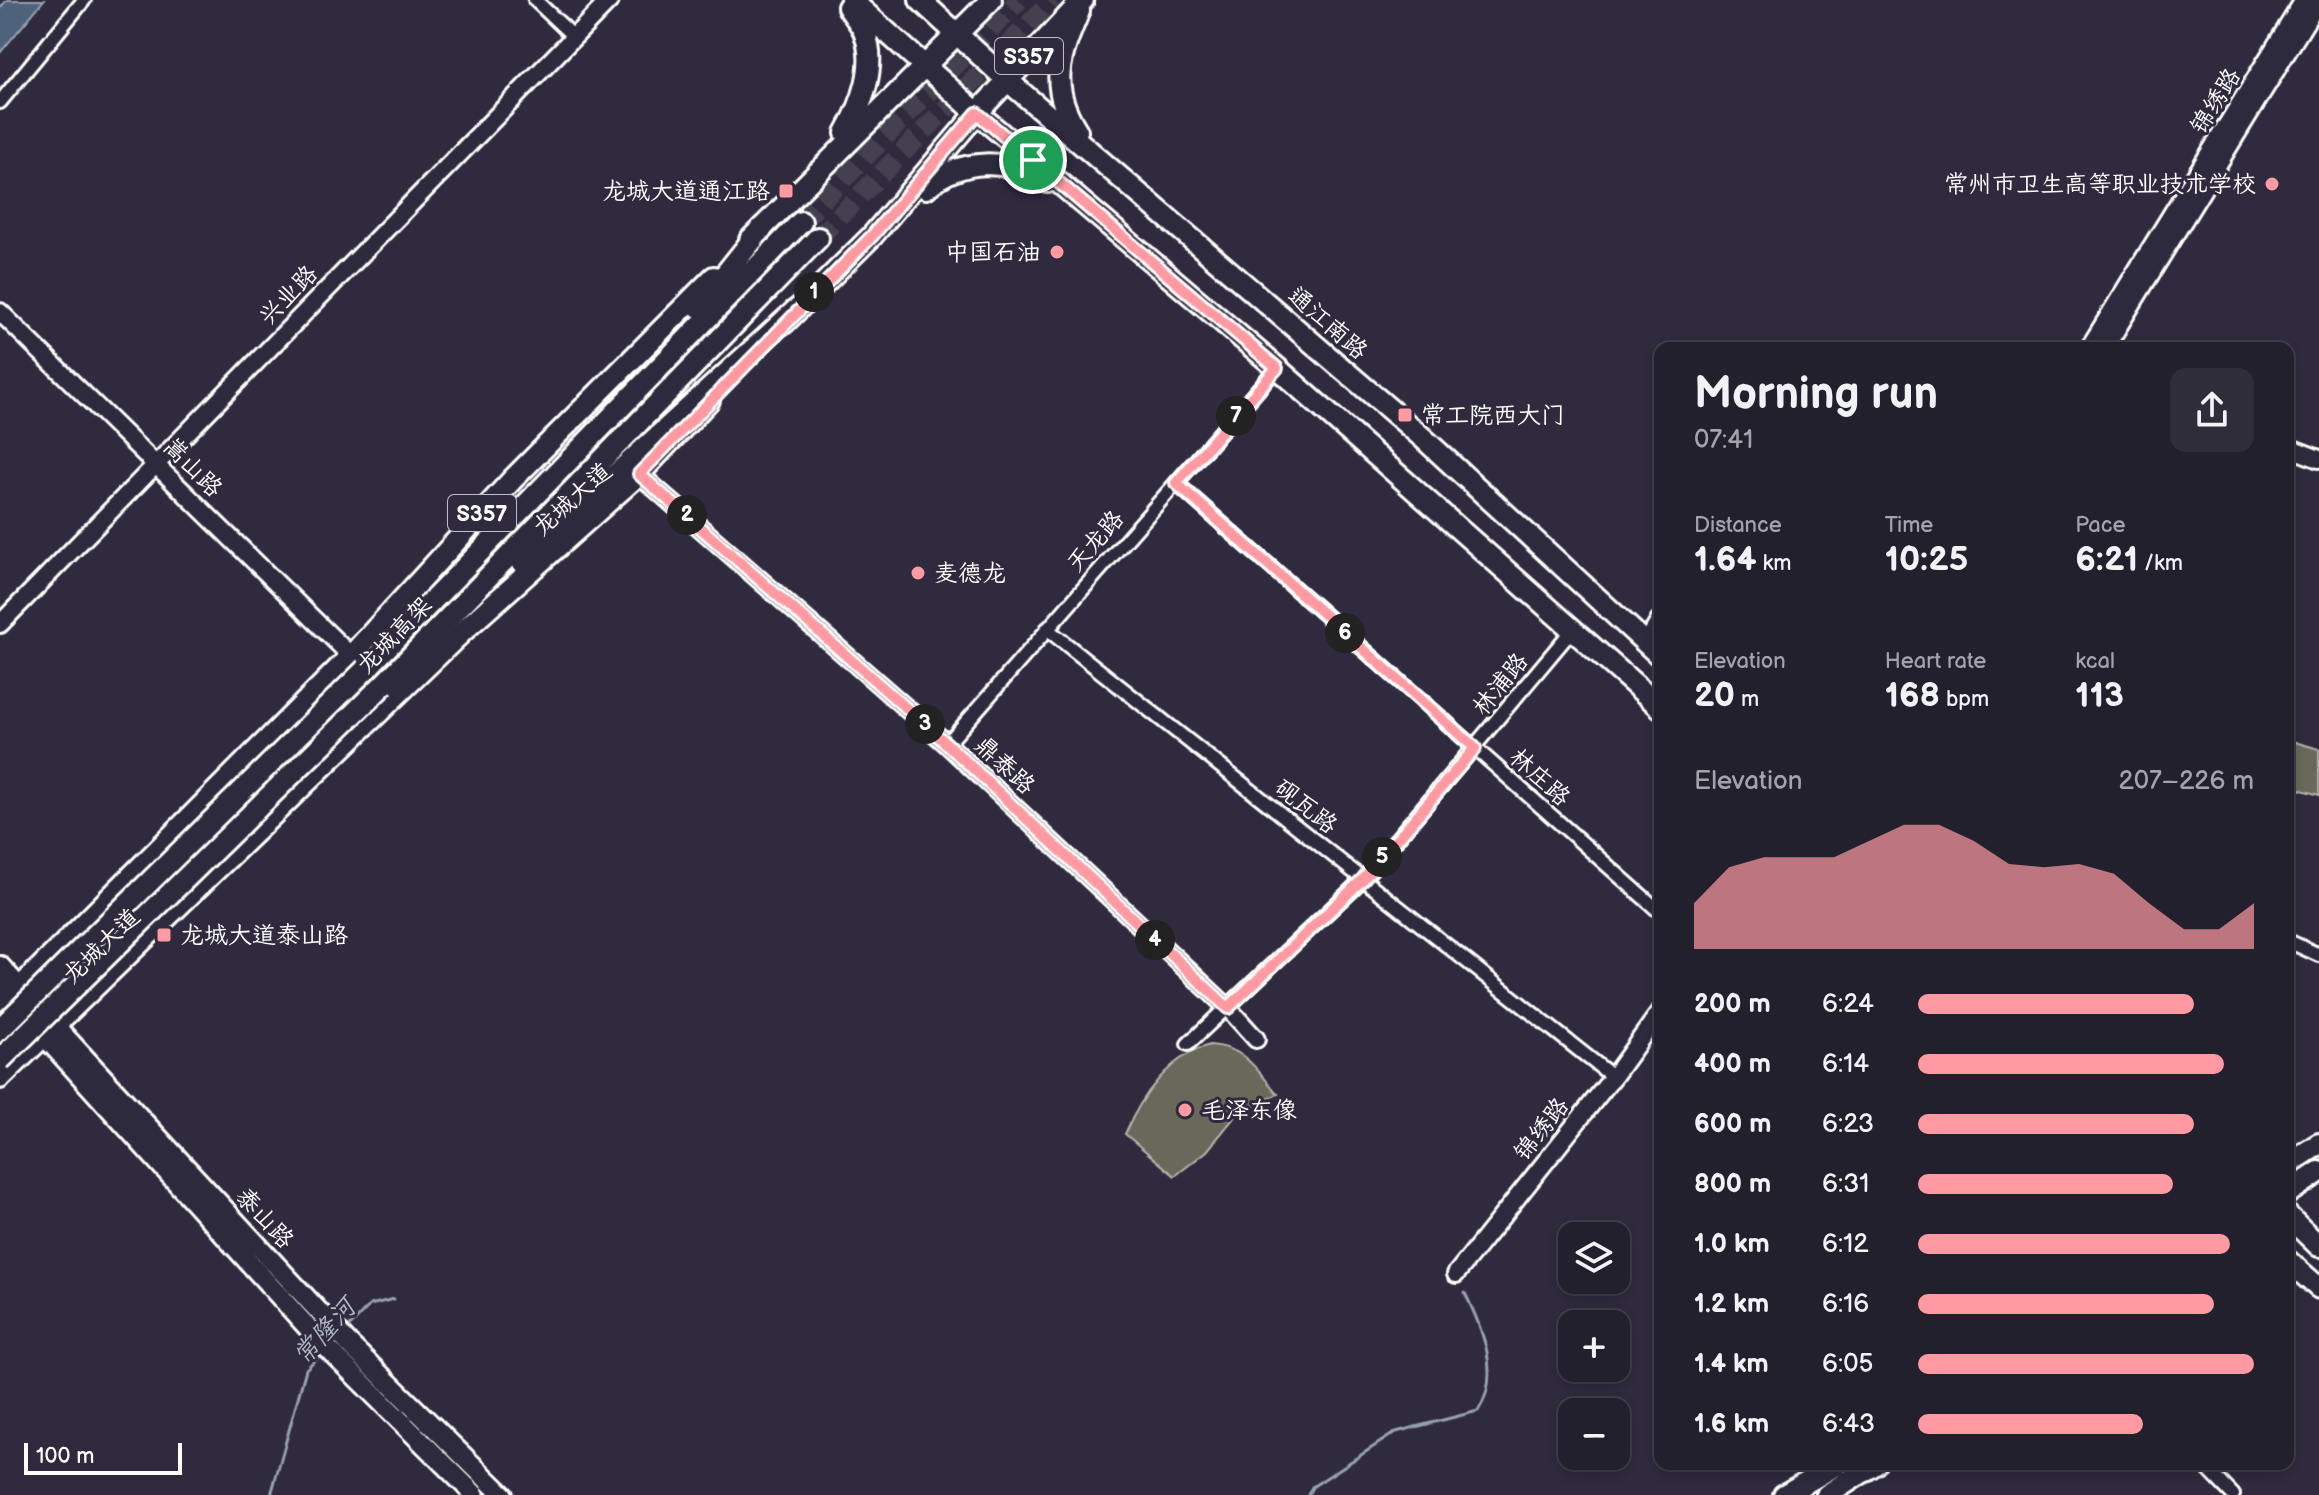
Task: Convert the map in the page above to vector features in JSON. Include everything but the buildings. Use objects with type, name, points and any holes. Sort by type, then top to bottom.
[{"type":"main road","points":[[834,154],[864,98],[867,73],[865,34],[843,0]]},
{"type":"main road","points":[[851,0],[925,63],[977,113],[1277,368],[1654,702]]},
{"type":"main road","name":"通江南路","points":[[920,0],[960,33],[1007,80],[1423,438],[1653,649]]},
{"type":"main road","name":"S357","points":[[359,662],[714,292],[762,228],[991,0]]},
{"type":"main road","points":[[1083,0],[1061,63],[1061,106],[1080,135],[1113,169]]},
{"type":"main road","name":"龙城大道","points":[[0,1078],[463,631],[639,474],[796,310],[872,236],[977,113],[1083,0]]},
{"type":"main road","points":[[872,236],[942,174],[966,165],[1017,169],[1039,177],[1090,208]]},
{"type":"main road","name":"龙城高架","points":[[0,1029],[359,662],[801,222]]},
{"type":"main road","name":"龙城高架","points":[[0,1060],[384,684],[818,238]]},
{"type":"main road","points":[[384,684],[796,310]]},
{"type":"main road","name":"龙城大道","points":[[8,995],[359,662]]},
{"type":"main road","name":"泰山路","points":[[0,966],[8,995],[51,1031],[334,1328],[341,1349],[475,1495]]},
{"type":"main road","name":"泰山路","points":[[51,1031],[319,1340],[341,1349],[503,1495]]},
{"type":"main road","points":[[2294,1146],[2319,1144]]},
{"type":"main road","points":[[2294,1160],[2319,1144]]},
{"type":"main road","points":[[2294,1189],[2319,1172]]},
{"type":"main road","points":[[2294,1222],[2319,1246]]},
{"type":"main road","points":[[2294,1266],[2319,1288]]},
{"type":"main road","points":[[2294,1276],[2319,1288]]},
{"type":"main road","points":[[1784,1495],[1828,1470]]},
{"type":"main road","points":[[1827,1495],[1866,1470]]},
{"type":"street","points":[[0,102],[84,0]]},
{"type":"street","points":[[535,0],[574,37]]},
{"type":"street","name":"兴业路","points":[[0,624],[610,0]]},
{"type":"street","name":"锦绣路","points":[[2093,342],[2304,0]]},
{"type":"street","name":"锦绣路","points":[[2109,342],[2319,0]]},
{"type":"street","name":"嵩山路","points":[[0,312],[359,662]]},
{"type":"street","name":"天龙路","points":[[947,744],[1277,368]]},
{"type":"street","points":[[2294,449],[2319,459]]},
{"type":"street","name":"鼎泰路","points":[[639,474],[947,744],[1228,1008],[1256,1039]]},
{"type":"street","name":"林庄路","points":[[1176,483],[1654,907]]},
{"type":"street","name":"砚瓦路","points":[[1047,629],[1613,1077]]},
{"type":"street","name":"林浦路","points":[[1188,1044],[1363,879],[1573,629]]},
{"type":"street","points":[[2294,944],[2319,955]]},
{"type":"street","name":"锦绣路","points":[[1456,1274],[1613,1077],[1654,1020]]},
{"type":"street","points":[[2209,1470],[2233,1495]]},
{"type":"green space","points":[[2294,742],[2319,749],[2319,795],[2294,788]]},
{"type":"green space","points":[[1210,1045],[1241,1055],[1278,1094],[1237,1114],[1207,1151],[1175,1176],[1125,1134],[1139,1106],[1169,1068],[1195,1050]]},
{"type":"water","points":[[7,0],[44,0],[0,53],[0,8]]},
{"type":"waterway","name":"常隆河","points":[[1308,1495],[1312,1487],[1396,1432],[1478,1411],[1485,1397],[1489,1367],[1483,1336],[1465,1293]]},
{"type":"waterway","name":"常隆河","points":[[347,1329],[370,1305],[394,1299]]},
{"type":"waterway","name":"常隆河","points":[[271,1495],[306,1369],[321,1354]]},
{"type":"tunnel","points":[[801,222],[1019,0]]},
{"type":"tunnel","points":[[818,238],[1053,0]]},
{"type":"place","name":"常州市卫生高等职业技术学校","points":[[2272,184]]},
{"type":"place","name":"龙城大道通江路","points":[[786,191]]},
{"type":"place","name":"中国石油","points":[[1057,252]]},
{"type":"place","name":"常工院西大门","points":[[1405,415]]},
{"type":"place","name":"麦德龙","points":[[918,573]]},
{"type":"place","name":"龙城大道泰山路","points":[[164,935]]},
{"type":"place","name":"毛泽东像","points":[[1185,1110]]},
{"type":"route","points":[[977,113],[1033,160],[1277,368],[1176,483],[1475,748],[1363,879],[1228,1008],[947,744],[639,474],[800,306],[872,236],[977,113]]}]
